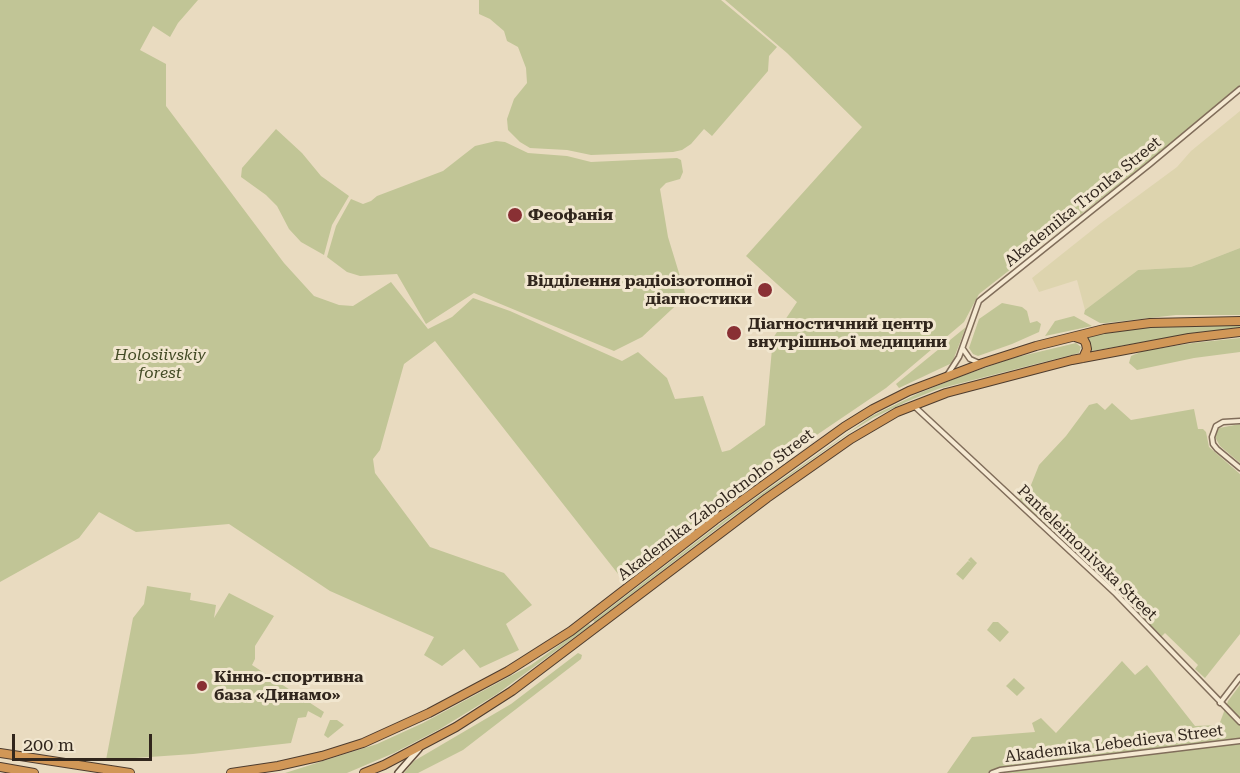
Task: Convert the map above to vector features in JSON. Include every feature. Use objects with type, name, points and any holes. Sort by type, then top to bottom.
[{"type":"highway","name":"Akademika Zabolotnoho Street","points":[[231,773],[247,772],[310,759],[363,743],[429,713],[507,672],[571,631],[715,520],[844,427],[873,409],[909,392],[983,363],[1036,346],[1104,329],[1150,323],[1240,321]]},
{"type":"highway","name":"Akademika Zabolotnoho Street","points":[[364,773],[422,746],[473,717],[536,674],[733,523],[843,444],[868,428],[913,405],[992,380],[1083,358],[1189,338],[1240,332]]},
{"type":"highway","points":[[1075,337],[1084,340],[1086,344],[1086,354],[1083,358]]},
{"type":"highway","points":[[0,753],[130,773]]},
{"type":"highway","points":[[0,767],[34,773]]},
{"type":"street","name":"Akademika Tronka Street","points":[[945,377],[956,363],[979,301],[1240,89]]},
{"type":"street","points":[[962,348],[975,362],[983,363]]},
{"type":"street","name":"Panteleimonivska Street","points":[[913,405],[1116,594],[1240,722]]},
{"type":"street","points":[[1240,421],[1223,422],[1216,426],[1212,437],[1217,449],[1240,468]]},
{"type":"street","name":"Akademika Lebedieva Street","points":[[1220,703],[1240,677]]},
{"type":"street","name":"Akademika Lebedieva Street","points":[[992,773],[1021,767],[1240,741]]},
{"type":"street","points":[[398,773],[407,760],[422,746]]},
{"type":"shaded area","points":[[1240,111],[1240,248],[1191,267],[1138,270],[1085,310],[1077,280],[1039,292],[1032,278],[1177,167],[1191,151]]},
{"type":"green space","name":"Holosiivskiy forest","points":[[0,0],[198,0],[178,23],[170,37],[153,26],[140,50],[166,64],[166,106],[284,263],[314,296],[339,305],[353,306],[391,282],[428,329],[452,317],[473,298],[510,311],[622,361],[638,352],[667,378],[675,399],[703,396],[722,452],[730,450],[765,425],[773,338],[797,302],[746,256],[862,127],[787,53],[725,0],[1240,0],[1240,85],[1149,161],[979,294],[964,322],[886,388],[731,493],[622,579],[435,341],[404,364],[380,450],[373,459],[375,473],[430,547],[504,573],[532,605],[506,624],[519,650],[480,668],[464,649],[442,666],[424,655],[434,637],[330,591],[229,524],[136,532],[99,512],[79,538],[0,582]]},
{"type":"green space","points":[[479,0],[721,0],[777,47],[769,56],[768,71],[712,136],[704,129],[691,144],[682,150],[591,155],[567,150],[530,148],[508,130],[507,119],[514,99],[527,83],[526,68],[518,47],[507,41],[504,31],[490,19],[479,14]]},
{"type":"green space","points":[[276,129],[302,153],[321,176],[349,196],[332,225],[324,255],[301,242],[289,229],[277,206],[241,177],[242,168]]},
{"type":"green space","points":[[496,141],[505,142],[528,153],[567,156],[591,162],[677,158],[681,160],[683,172],[680,179],[666,183],[660,189],[668,237],[686,296],[642,337],[614,351],[474,293],[426,324],[397,274],[360,276],[347,272],[327,257],[336,226],[351,199],[363,204],[371,201],[377,196],[443,171],[475,146]]},
{"type":"green space","points":[[1240,248],[1240,315],[1176,315],[1100,323],[1084,314],[1085,310],[1138,270],[1191,267]]},
{"type":"green space","points":[[1002,303],[1022,307],[1027,311],[1030,323],[1037,321],[1041,324],[1039,332],[978,356],[973,354],[969,348],[979,319]]},
{"type":"green space","points":[[1074,316],[1092,326],[1045,336],[1055,321]]},
{"type":"green space","points":[[1194,324],[1240,325],[1240,329],[1199,332],[1092,351],[1087,335],[1151,327]]},
{"type":"green space","points":[[966,327],[952,363],[899,388],[896,384]]},
{"type":"green space","points":[[1240,338],[1240,352],[1194,358],[1137,370],[1129,363],[1131,356],[1143,351]]},
{"type":"green space","points":[[1076,343],[1081,347],[1079,353],[938,389],[873,418],[736,514],[595,622],[593,621],[734,513],[872,416],[959,377],[1013,358]]},
{"type":"green space","points":[[1097,403],[1105,410],[1112,403],[1131,420],[1194,409],[1198,429],[1206,432],[1209,447],[1240,474],[1240,634],[1205,678],[1195,669],[1198,665],[1165,633],[1161,637],[1019,499],[1031,485],[1039,465],[1066,436],[1089,405]]},
{"type":"green space","points":[[1240,424],[1240,463],[1220,446],[1215,437],[1219,428]]},
{"type":"green space","points":[[971,557],[977,563],[963,580],[956,574],[968,561],[971,563],[968,560]]},
{"type":"green space","name":"Кінно-спортивна база «Динамо»","points":[[147,586],[191,593],[190,600],[216,605],[214,618],[229,593],[274,616],[255,646],[255,659],[252,665],[324,712],[321,718],[308,711],[306,717],[298,718],[291,743],[193,754],[106,760],[133,618],[144,604]]},
{"type":"green space","points":[[993,622],[998,622],[1009,632],[1000,642],[987,630]]},
{"type":"green space","points":[[589,624],[591,625],[497,694],[440,729],[394,753],[347,773],[285,773],[377,744],[423,723],[531,665]]},
{"type":"green space","points":[[578,653],[582,655],[581,659],[463,750],[418,773],[404,773],[414,761],[511,704]]},
{"type":"green space","points":[[1122,661],[1135,675],[1147,665],[1195,726],[1219,725],[1228,701],[1240,685],[1240,773],[947,773],[972,737],[1035,732],[1032,723],[1041,718],[1056,733]]},
{"type":"green space","points":[[1014,678],[1025,688],[1017,696],[1006,686]]},
{"type":"green space","points":[[330,720],[337,720],[344,725],[328,738],[324,735]]},
{"type":"place","name":"Феофанія","points":[[515,215]]},
{"type":"place","name":"Відділення радіоізотопної діагностики","points":[[765,290]]},
{"type":"place","name":"Діагностичний центр внутрішньої медицини","points":[[734,333]]},
{"type":"place","name":"Кінно-спортивна база «Динамо»","points":[[202,686]]}]
